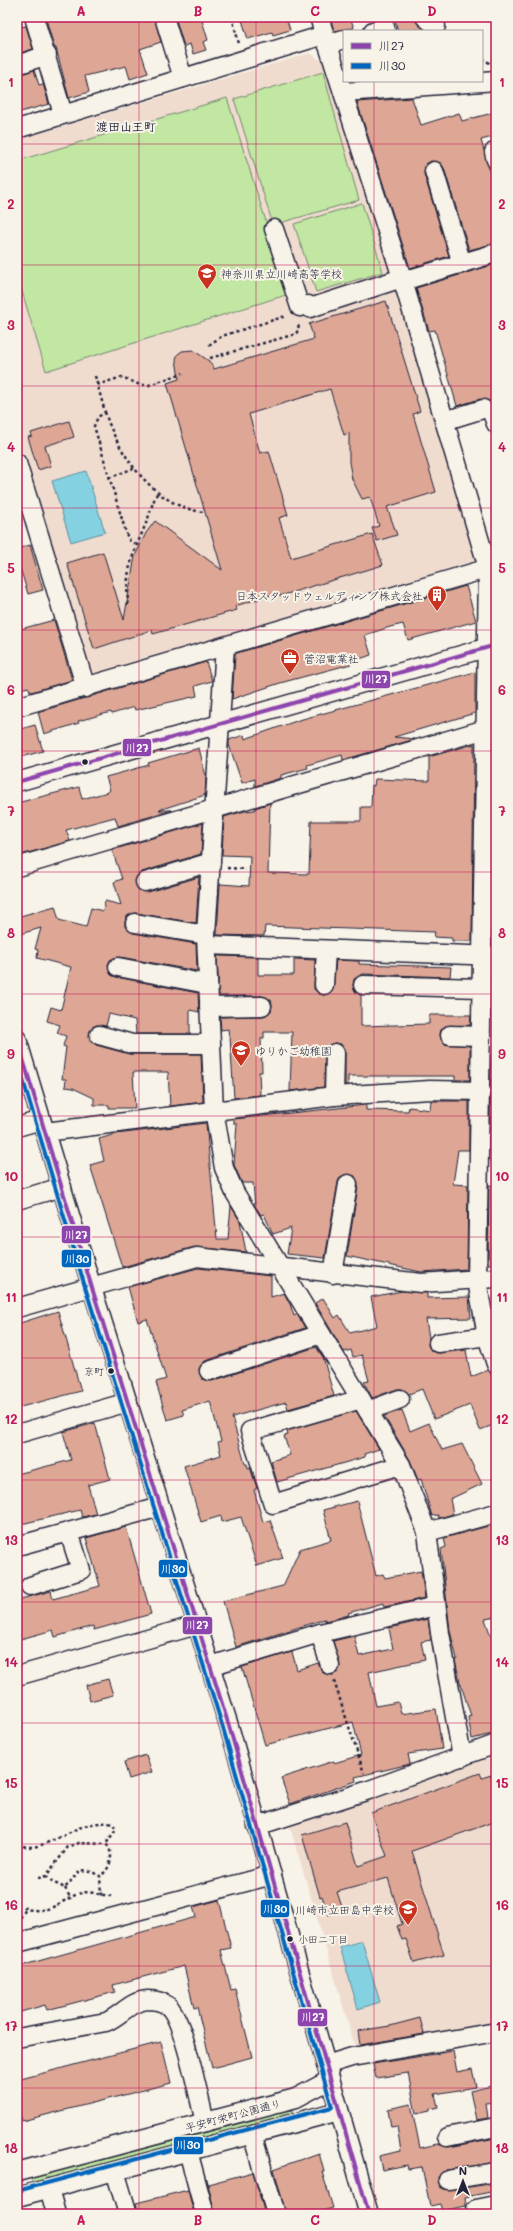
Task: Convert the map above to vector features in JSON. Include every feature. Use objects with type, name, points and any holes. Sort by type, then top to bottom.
[{"type":"street","points":[[34,17],[63,114]]},
{"type":"street","points":[[164,17],[182,78]]},
{"type":"street","points":[[319,17],[332,40],[344,92],[444,421],[492,567],[490,956],[482,988],[486,1045],[481,1091],[477,1281],[487,1336],[496,1364]]},
{"type":"street","points":[[376,30],[385,27],[386,30]]},
{"type":"street","points":[[17,129],[182,78],[332,40]]},
{"type":"street","points":[[17,64],[46,55]]},
{"type":"street","points":[[483,81],[496,81]]},
{"type":"street","points":[[344,92],[400,84],[464,82]]},
{"type":"street","points":[[434,171],[462,264]]},
{"type":"street","points":[[274,229],[300,307],[308,305],[310,308],[402,279],[462,264],[496,253]]},
{"type":"street","points":[[444,421],[491,415]]},
{"type":"street","points":[[17,463],[86,688]]},
{"type":"street","points":[[17,707],[86,688],[492,567]]},
{"type":"street","points":[[225,646],[206,940],[214,1110],[219,1147],[228,1180],[401,1465],[427,1532],[436,1606],[462,1757]]},
{"type":"street","points":[[17,782],[492,646]]},
{"type":"street","points":[[17,867],[491,728]]},
{"type":"street","points":[[145,882],[210,862]]},
{"type":"street","points":[[135,923],[206,940],[326,950],[490,956]]},
{"type":"street","points":[[324,985],[326,950]]},
{"type":"street","points":[[118,967],[207,984]]},
{"type":"street","points":[[363,985],[482,988]]},
{"type":"street","points":[[209,1007],[262,1006]]},
{"type":"street","points":[[99,1035],[132,1044],[211,1044]]},
{"type":"street","points":[[450,1035],[486,1045]]},
{"type":"street","points":[[18,1049],[210,1666],[258,1826],[369,2214]]},
{"type":"street","points":[[334,1096],[335,1054]]},
{"type":"street","points":[[17,1127],[43,1126],[214,1110],[334,1096],[430,1090],[481,1091]]},
{"type":"street","points":[[333,1274],[348,1184]]},
{"type":"street","points":[[17,1200],[62,1187]]},
{"type":"street","points":[[17,1308],[92,1288],[197,1257],[333,1274],[422,1283],[477,1281],[496,1278]]},
{"type":"street","points":[[209,1371],[321,1334]]},
{"type":"street","points":[[438,1343],[487,1336]]},
{"type":"street","points":[[400,1399],[364,1405],[250,1431],[273,1504],[401,1465]]},
{"type":"street","points":[[17,1434],[128,1402]]},
{"type":"street","points":[[17,1546],[160,1507]]},
{"type":"street","points":[[427,1532],[496,1513]]},
{"type":"street","points":[[30,1586],[81,1570],[69,1532]]},
{"type":"street","points":[[210,1666],[320,1633],[436,1606]]},
{"type":"street","points":[[17,1676],[197,1625]]},
{"type":"street","points":[[320,1633],[330,1665]]},
{"type":"street","points":[[258,1826],[369,1790],[496,1744]]},
{"type":"street","points":[[17,1943],[272,1875]]},
{"type":"street","points":[[17,2038],[106,2022],[118,2017],[134,2002],[149,2000],[158,2001],[169,2007],[179,2022],[205,2122]]},
{"type":"street","name":"平安町栄町公園通り","points":[[18,2166],[205,2122],[296,2098],[328,2073],[352,2057],[496,2032]]},
{"type":"street","name":"平安町栄町公園通り","points":[[17,2197],[339,2111]]},
{"type":"street","points":[[447,2137],[496,2127]]},
{"type":"street","points":[[252,2134],[276,2214]]},
{"type":"street","points":[[188,2151],[205,2214]]},
{"type":"street","points":[[115,2171],[128,2214]]},
{"type":"street","points":[[448,2180],[496,2172]]},
{"type":"street","points":[[49,2188],[56,2214]]},
{"type":"street","points":[[476,2209],[496,2205]]},
{"type":"path","points":[[232,17],[240,50]]},
{"type":"path","points":[[209,345],[222,336],[289,316]]},
{"type":"path","points":[[210,358],[296,334],[299,328],[296,319]]},
{"type":"path","points":[[97,385],[122,377],[140,385],[149,385],[183,373]]},
{"type":"path","points":[[95,376],[116,441],[134,468],[158,492],[189,508],[205,512]]},
{"type":"path","points":[[106,412],[94,422],[94,426],[127,536],[130,541],[136,545]]},
{"type":"path","points":[[110,478],[134,468]]},
{"type":"path","points":[[128,605],[127,582],[131,555],[149,515],[150,507],[158,492]]},
{"type":"path","points":[[330,1665],[369,1790]]},
{"type":"path","points":[[17,1846],[32,1847],[84,1826],[104,1822],[113,1824],[116,1829],[106,1844]]},
{"type":"path","points":[[38,1878],[46,1876],[68,1847],[79,1843],[106,1844]]},
{"type":"path","points":[[100,1876],[105,1873],[111,1864],[109,1847],[106,1844]]},
{"type":"path","points":[[65,1888],[80,1870],[90,1871],[100,1876]]},
{"type":"path","points":[[46,1876],[52,1882],[65,1888],[71,1898]]},
{"type":"path","points":[[100,1876],[101,1896]]},
{"type":"path","points":[[17,1923],[25,1907],[32,1910],[54,1908],[79,1893],[90,1892],[101,1896],[112,1896]]},
{"type":"shaded area","name":"神奈川県立川崎高等学校","points":[[310,53],[328,65],[478,556],[475,561],[96,674],[89,669],[17,440],[17,140]]},
{"type":"shaded area","name":"川崎市立田島中学校","points":[[496,1751],[496,2024],[356,2050],[290,1827]]},
{"type":"green space","points":[[323,72],[359,200],[273,225],[234,99]]},
{"type":"green space","points":[[227,98],[289,294],[46,371],[17,275],[17,161]]},
{"type":"green space","points":[[362,203],[383,272],[316,292],[294,224]]},
{"type":"green space","points":[[288,2110],[293,2111],[294,2114],[34,2184],[31,2179],[33,2177]]},
{"type":"water","points":[[86,471],[105,532],[71,542],[52,481]]},
{"type":"water","points":[[362,1941],[380,2002],[358,2009],[340,1947]]},
{"type":"building","points":[[53,17],[154,17],[161,42],[140,49],[148,73],[130,79],[126,66],[85,76],[89,92],[69,98],[56,48],[54,47],[46,19]]},
{"type":"building","points":[[175,17],[201,17],[208,40],[203,42],[206,50],[193,54],[190,44],[184,46]]},
{"type":"building","points":[[241,17],[286,17],[290,30],[273,35],[272,32],[248,39]]},
{"type":"building","points":[[330,17],[350,17],[354,28],[334,31]]},
{"type":"building","points":[[394,17],[413,17],[425,30],[398,30]]},
{"type":"building","points":[[20,25],[20,27],[26,26],[33,49],[17,54],[17,26]]},
{"type":"building","points":[[34,70],[39,85],[43,84],[49,104],[17,113],[17,75]]},
{"type":"building","points":[[412,98],[421,125],[459,113],[462,121],[496,112],[496,136],[481,140],[496,193],[496,243],[469,250],[444,168],[441,163],[431,161],[426,164],[424,174],[449,256],[410,268],[357,102]]},
{"type":"building","points":[[496,264],[496,399],[490,401],[480,399],[457,406],[435,330],[429,331],[416,288]]},
{"type":"building","points":[[386,301],[420,411],[413,414],[436,492],[387,507],[397,535],[377,541],[372,528],[379,526],[370,497],[362,499],[352,479],[349,462],[349,433],[344,435],[330,389],[249,414],[260,453],[269,451],[288,515],[279,518],[291,558],[372,534],[383,565],[280,596],[278,593],[235,606],[237,610],[153,634],[152,630],[94,649],[67,563],[103,552],[124,620],[135,556],[146,533],[155,521],[222,570],[167,383],[179,379],[176,359],[178,354],[182,351],[193,350],[209,361],[214,369],[314,339],[309,324]]},
{"type":"building","points":[[69,421],[74,437],[45,446],[51,466],[38,470],[28,437],[32,436],[31,433]]},
{"type":"building","points":[[30,545],[43,590],[28,594],[17,558],[17,549]]},
{"type":"building","points":[[466,586],[476,621],[408,640],[403,624],[390,627],[365,635],[371,655],[351,662],[351,664],[280,683],[232,699],[235,655],[237,653]]},
{"type":"building","points":[[54,620],[72,680],[31,692],[28,687],[17,690],[17,630]]},
{"type":"building","points":[[206,662],[212,681],[195,686],[197,696],[135,710],[134,707],[112,714],[111,712],[78,721],[79,723],[44,734],[38,712]]},
{"type":"building","points":[[475,672],[475,713],[394,737],[415,739],[343,760],[342,755],[307,765],[308,768],[281,775],[281,778],[255,786],[255,779],[242,783],[229,745],[229,740],[244,735],[245,739],[299,720]]},
{"type":"building","points":[[35,725],[43,751],[17,758],[17,730]]},
{"type":"building","points":[[474,744],[472,941],[452,941],[452,938],[434,937],[435,932],[265,926],[264,936],[217,935],[220,884],[249,886],[250,856],[222,855],[224,817],[245,811],[255,810],[255,808],[270,803],[268,873],[309,874],[311,821],[361,821],[361,807],[371,807],[372,785],[374,786],[375,779],[429,781],[429,757]]},
{"type":"building","points":[[199,748],[206,777],[205,795],[159,810],[172,810],[118,826],[115,817],[66,830],[70,841],[17,856],[17,803],[79,787],[82,799],[108,792],[110,790],[106,777],[149,765],[148,763]]},
{"type":"building","points":[[203,823],[201,854],[142,872],[135,880],[138,889],[148,892],[199,877],[196,923],[136,913],[127,916],[125,922],[125,927],[133,933],[196,944],[197,971],[120,957],[110,960],[108,965],[111,975],[116,977],[198,993],[199,1012],[190,1010],[190,1034],[136,1034],[135,1020],[109,1014],[106,1026],[97,1025],[92,1027],[89,1037],[96,1045],[129,1054],[201,1054],[203,1102],[170,1106],[168,1072],[133,1072],[135,1108],[109,1108],[109,1105],[94,1105],[94,1098],[73,1088],[65,1087],[66,1079],[62,1079],[66,1047],[63,1046],[66,1036],[57,1033],[60,1025],[47,1021],[51,1007],[61,1010],[71,967],[37,958],[38,950],[35,949],[41,928],[20,934],[17,917],[55,906],[59,920],[86,927],[91,908],[103,911],[105,901],[121,905],[114,882],[122,879],[112,850]]},
{"type":"building","points":[[494,880],[496,880],[496,941],[493,941]]},
{"type":"building","points":[[217,956],[258,957],[258,975],[294,975],[294,959],[315,960],[314,989],[319,994],[324,995],[333,990],[336,960],[359,961],[359,964],[451,967],[450,977],[363,974],[354,979],[353,985],[354,990],[361,995],[361,1026],[429,1024],[429,1015],[471,1015],[470,1025],[445,1026],[441,1030],[440,1035],[445,1044],[470,1046],[470,1080],[455,1080],[455,1076],[348,1076],[348,1085],[345,1085],[345,1053],[341,1044],[335,1043],[326,1047],[324,1087],[290,1091],[292,1032],[264,1032],[264,1038],[261,1038],[262,1072],[259,1072],[260,1095],[234,1098],[230,1037],[228,1029],[221,1030],[220,1017],[263,1016],[271,1011],[272,1005],[271,1000],[262,996],[219,996]]},
{"type":"building","points":[[491,1058],[496,1058],[496,1130],[490,1130]]},
{"type":"building","points":[[431,1101],[469,1101],[469,1150],[458,1150],[453,1184],[468,1185],[467,1269],[421,1272],[347,1256],[358,1186],[355,1176],[349,1174],[340,1177],[338,1182],[325,1258],[287,1254],[291,1228],[273,1234],[264,1214],[261,1215],[255,1206],[253,1183],[242,1183],[234,1165],[237,1124],[234,1124],[234,1119],[366,1105],[366,1110],[408,1111],[409,1107],[430,1110]]},
{"type":"building","points":[[206,1123],[217,1239],[228,1239],[231,1206],[240,1221],[246,1252],[194,1247],[122,1267],[90,1165],[104,1161],[99,1139],[116,1134]]},
{"type":"building","points":[[489,1185],[496,1186],[496,1264],[488,1264]]},
{"type":"building","points":[[198,1268],[271,1276],[271,1297],[284,1293],[294,1316],[297,1314],[305,1328],[205,1361],[199,1369],[202,1379],[212,1381],[316,1347],[323,1357],[334,1396],[288,1409],[286,1402],[232,1417],[245,1464],[247,1464],[248,1468],[250,1467],[257,1488],[254,1490],[263,1522],[270,1520],[283,1558],[257,1566],[241,1517],[222,1522],[221,1516],[201,1522],[184,1466],[221,1455],[218,1442],[221,1441],[210,1401],[182,1410],[184,1415],[167,1420],[156,1382],[166,1379],[147,1319],[138,1322],[128,1287]]},
{"type":"building","points":[[402,1291],[427,1293],[427,1298],[469,1297],[471,1318],[426,1319],[429,1338],[428,1345],[431,1351],[439,1353],[466,1350],[471,1377],[488,1370],[490,1372],[496,1388],[496,1424],[480,1430],[470,1405],[434,1419],[422,1389],[409,1394],[402,1389],[397,1389],[372,1398],[364,1382],[369,1381],[362,1355],[353,1357],[351,1350],[344,1352],[315,1303],[323,1298],[335,1318],[339,1315],[350,1333],[377,1326],[371,1297]]},
{"type":"building","points":[[58,1311],[81,1391],[17,1408],[17,1324]]},
{"type":"building","points":[[402,1410],[410,1431],[429,1423],[442,1450],[462,1444],[482,1484],[450,1499],[453,1514],[439,1518],[438,1515],[432,1516],[421,1479],[418,1480],[410,1460],[384,1416]]},
{"type":"building","points":[[356,1411],[379,1449],[364,1454],[365,1457],[277,1482],[271,1461],[290,1455],[284,1436],[288,1435],[287,1431]]},
{"type":"building","points":[[95,1423],[110,1479],[88,1485],[96,1514],[82,1517],[80,1510],[17,1525],[17,1474],[71,1460],[63,1432]]},
{"type":"building","points":[[357,1501],[376,1576],[383,1574],[385,1578],[421,1571],[425,1598],[384,1607],[383,1603],[348,1613],[349,1615],[325,1621],[325,1619],[236,1647],[223,1601],[283,1586],[300,1549],[331,1540],[323,1510]]},
{"type":"building","points":[[496,1524],[496,1617],[485,1619],[496,1651],[496,1733],[472,1739],[468,1717],[471,1716],[460,1682],[455,1660],[457,1659],[450,1631],[441,1549],[446,1547],[444,1538]]},
{"type":"building","points":[[126,1527],[151,1614],[94,1630],[93,1626],[55,1637],[53,1630],[17,1640],[17,1600],[51,1591],[53,1599],[100,1586],[86,1538]]},
{"type":"building","points":[[428,1619],[431,1640],[421,1642],[425,1660],[369,1672],[376,1706],[398,1702],[401,1714],[436,1709],[442,1749],[408,1754],[410,1764],[355,1777],[356,1781],[290,1804],[281,1778],[334,1761],[334,1763],[361,1755],[353,1722],[265,1745],[242,1667],[292,1652],[297,1670],[318,1663],[323,1673],[333,1675],[338,1672],[340,1667],[333,1641],[354,1636],[359,1656],[393,1649],[389,1628]]},
{"type":"building","points":[[108,1679],[113,1695],[90,1701],[86,1685]]},
{"type":"building","points":[[146,1755],[152,1772],[129,1779],[124,1762]]},
{"type":"building","points":[[480,1773],[482,1778],[491,1775],[496,1787],[496,1821],[412,1851],[444,1955],[414,1963],[406,1939],[402,1940],[397,1926],[402,1924],[388,1878],[337,1892],[343,1910],[328,1915],[322,1896],[320,1897],[302,1835],[345,1822],[358,1866],[387,1856],[371,1813]]},
{"type":"building","points":[[219,1900],[231,1948],[221,1950],[231,1990],[235,1989],[252,2057],[212,2068],[197,2007],[194,2008],[184,1966],[113,1985],[115,1992],[47,2010],[45,2005],[17,2013],[17,1967],[196,1917],[193,1907]]},
{"type":"building","points":[[420,2018],[424,2034],[360,2045],[358,2031],[390,2026]]},
{"type":"building","points":[[161,2042],[171,2083],[22,2121],[17,2102],[17,2080]]},
{"type":"building","points":[[453,2051],[457,2072],[472,2069],[476,2087],[435,2094],[438,2107],[430,2109],[430,2111],[416,2114],[408,2073],[376,2078],[373,2064]]},
{"type":"building","points":[[496,2085],[496,2102],[486,2103],[488,2118],[476,2120],[470,2091]]},
{"type":"building","points":[[411,2104],[420,2148],[437,2144],[449,2147],[496,2138],[496,2162],[446,2170],[438,2177],[440,2187],[450,2190],[496,2183],[496,2191],[465,2197],[466,2206],[442,2211],[440,2204],[430,2206],[422,2167],[408,2169],[407,2165],[382,2170],[379,2156],[401,2151],[397,2126],[391,2127],[388,2109]]},
{"type":"building","points":[[319,2153],[324,2172],[322,2172],[333,2208],[314,2213],[313,2210],[300,2214],[286,2214],[274,2169]]},
{"type":"building","points":[[253,2172],[265,2214],[215,2214],[208,2184]]},
{"type":"building","points":[[188,2190],[194,2214],[138,2214],[136,2203]]},
{"type":"transit line","name":"川27","points":[[17,782],[496,645]]},
{"type":"transit line","name":"川27","points":[[17,1039],[92,1288],[229,1726],[369,2214]]},
{"type":"transit line","name":"川30","points":[[17,1060],[86,1290],[223,1728],[332,2107],[17,2191]]},
{"type":"place","name":"神奈川県立川崎高等学校","points":[[207,290]]},
{"type":"place","name":"日本スタッドウェルディング株式会社","points":[[437,612]]},
{"type":"place","name":"菅沼電業社","points":[[290,675]]},
{"type":"place","name":"ゆりかご幼稚園","points":[[241,1067]]},
{"type":"place","name":"京町","points":[[111,1371]]},
{"type":"place","name":"川崎市立田島中学校","points":[[408,1926]]},
{"type":"place","name":"小田二丁目","points":[[290,1939]]},
{"type":"district","name":"渡田山王町","points":[[126,126]]}]
